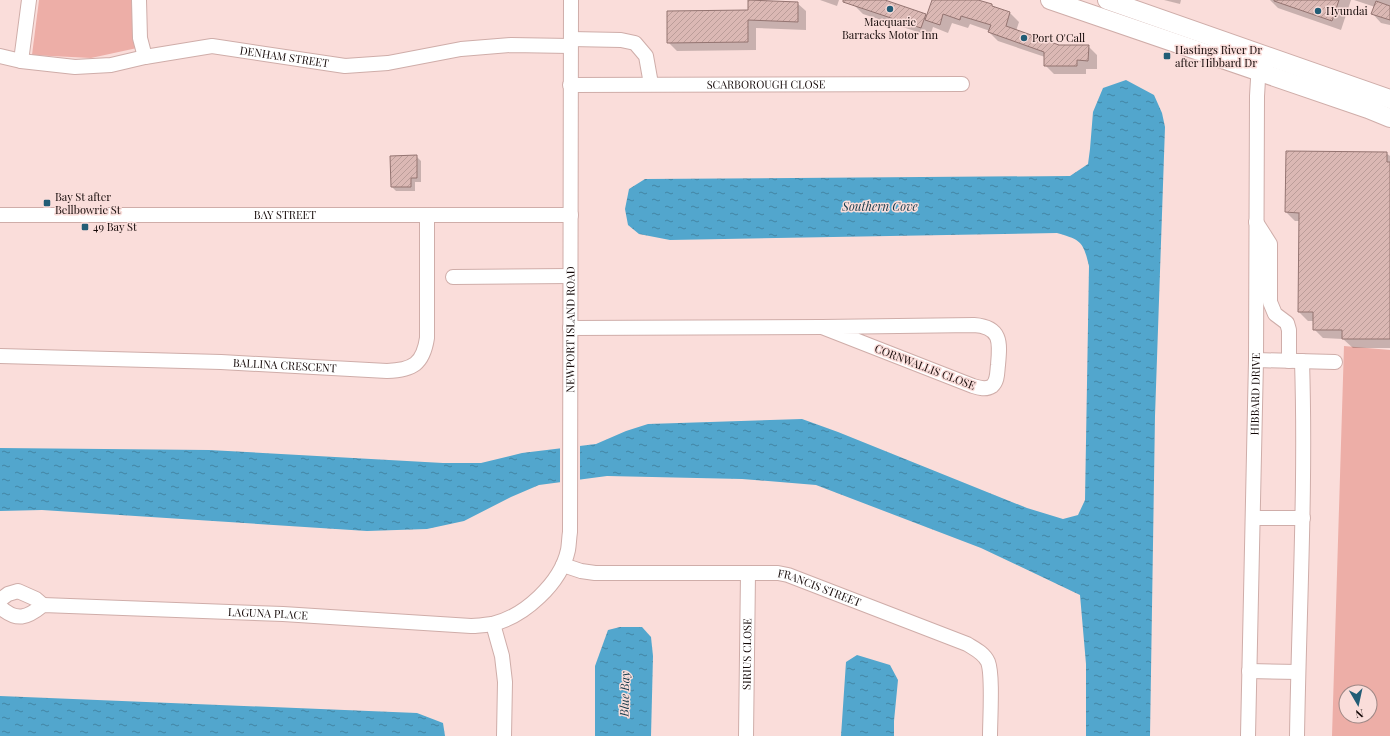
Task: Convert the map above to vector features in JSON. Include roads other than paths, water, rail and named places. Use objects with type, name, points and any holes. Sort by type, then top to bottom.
[{"type":"main road","points":[[1050,0],[1368,109],[1390,118]]},
{"type":"main road","points":[[1107,0],[1390,99]]},
{"type":"street","points":[[22,61],[29,0]]},
{"type":"street","points":[[139,0],[140,38],[145,57]]},
{"type":"street","name":"NEWPORT ISLAND ROAD","points":[[494,624],[509,618],[526,608],[545,590],[563,565],[568,550],[570,487],[571,0]]},
{"type":"street","name":"DENHAM STREET","points":[[0,56],[22,61],[75,67],[111,65],[145,57],[212,46],[345,66],[388,63],[461,49],[621,40],[634,43],[646,56],[651,84]]},
{"type":"street","name":"HIBBARD DRIVE","points":[[1248,736],[1256,360],[1258,72],[1261,53]]},
{"type":"street","name":"SCARBOROUGH CLOSE","points":[[570,85],[962,84]]},
{"type":"street","name":"BAY STREET","points":[[0,214],[571,215]]},
{"type":"street","name":"BALLINA CRESCENT","points":[[0,356],[221,362],[387,371],[405,369],[419,361],[423,356],[427,338],[427,215]]},
{"type":"street","points":[[1256,222],[1270,244],[1270,302],[1275,314],[1286,322],[1289,330],[1296,361],[1304,415],[1303,518],[1297,736]]},
{"type":"street","points":[[453,277],[570,276]]},
{"type":"street","name":"CORNWALLIS CLOSE","points":[[570,328],[983,325],[991,329],[998,336],[1000,344],[995,382],[990,387],[982,389],[822,327]]},
{"type":"street","points":[[1256,360],[1335,362]]},
{"type":"street","points":[[1253,518],[1303,518]]},
{"type":"street","name":"FRANCIS STREET","points":[[563,565],[595,573],[778,573],[798,578],[967,644],[979,651],[988,662],[990,676],[990,736]]},
{"type":"street","name":"SIRIUS CLOSE","points":[[746,736],[748,573]]},
{"type":"street","name":"LAGUNA PLACE","points":[[0,600],[8,594],[18,591],[36,599],[43,605],[284,614],[471,626],[494,624]]},
{"type":"street","points":[[0,607],[10,615],[18,618],[27,616],[43,605]]},
{"type":"street","points":[[494,624],[502,656],[505,682],[504,736]]},
{"type":"street","points":[[1249,671],[1298,672]]},
{"type":"water","name":"Southern Cove","points":[[1126,80],[1154,95],[1162,113],[1165,127],[1155,416],[1150,736],[1086,736],[1086,664],[1080,595],[981,548],[816,485],[742,479],[607,476],[539,485],[511,497],[464,521],[427,529],[367,531],[42,510],[0,511],[0,448],[209,450],[443,463],[481,463],[522,453],[596,444],[626,431],[648,424],[802,419],[1027,508],[1063,519],[1078,515],[1085,500],[1089,266],[1083,246],[1076,240],[1057,233],[670,240],[639,234],[628,225],[625,209],[629,189],[645,179],[1070,176],[1088,164],[1093,112],[1103,88]]},
{"type":"water","name":"Blue Bay","points":[[620,627],[642,627],[651,637],[653,656],[651,736],[595,736],[595,666],[608,630]]},
{"type":"water","points":[[857,655],[890,665],[898,680],[894,736],[841,736],[846,662]]},
{"type":"water","points":[[0,696],[417,713],[443,723],[445,736],[0,736]]},
{"type":"place","name":"Macquarie Barracks Motor Inn","points":[[890,9]]},
{"type":"place","name":"Hyundai","points":[[1318,11]]},
{"type":"place","name":"Port O'Call","points":[[1024,38]]},
{"type":"place","name":"Hastings River Dr after Hibbard Dr","points":[[1167,56]]},
{"type":"place","name":"Bay St after Bellbowrie St","points":[[47,203]]},
{"type":"place","name":"49 Bay St","points":[[85,227]]}]
